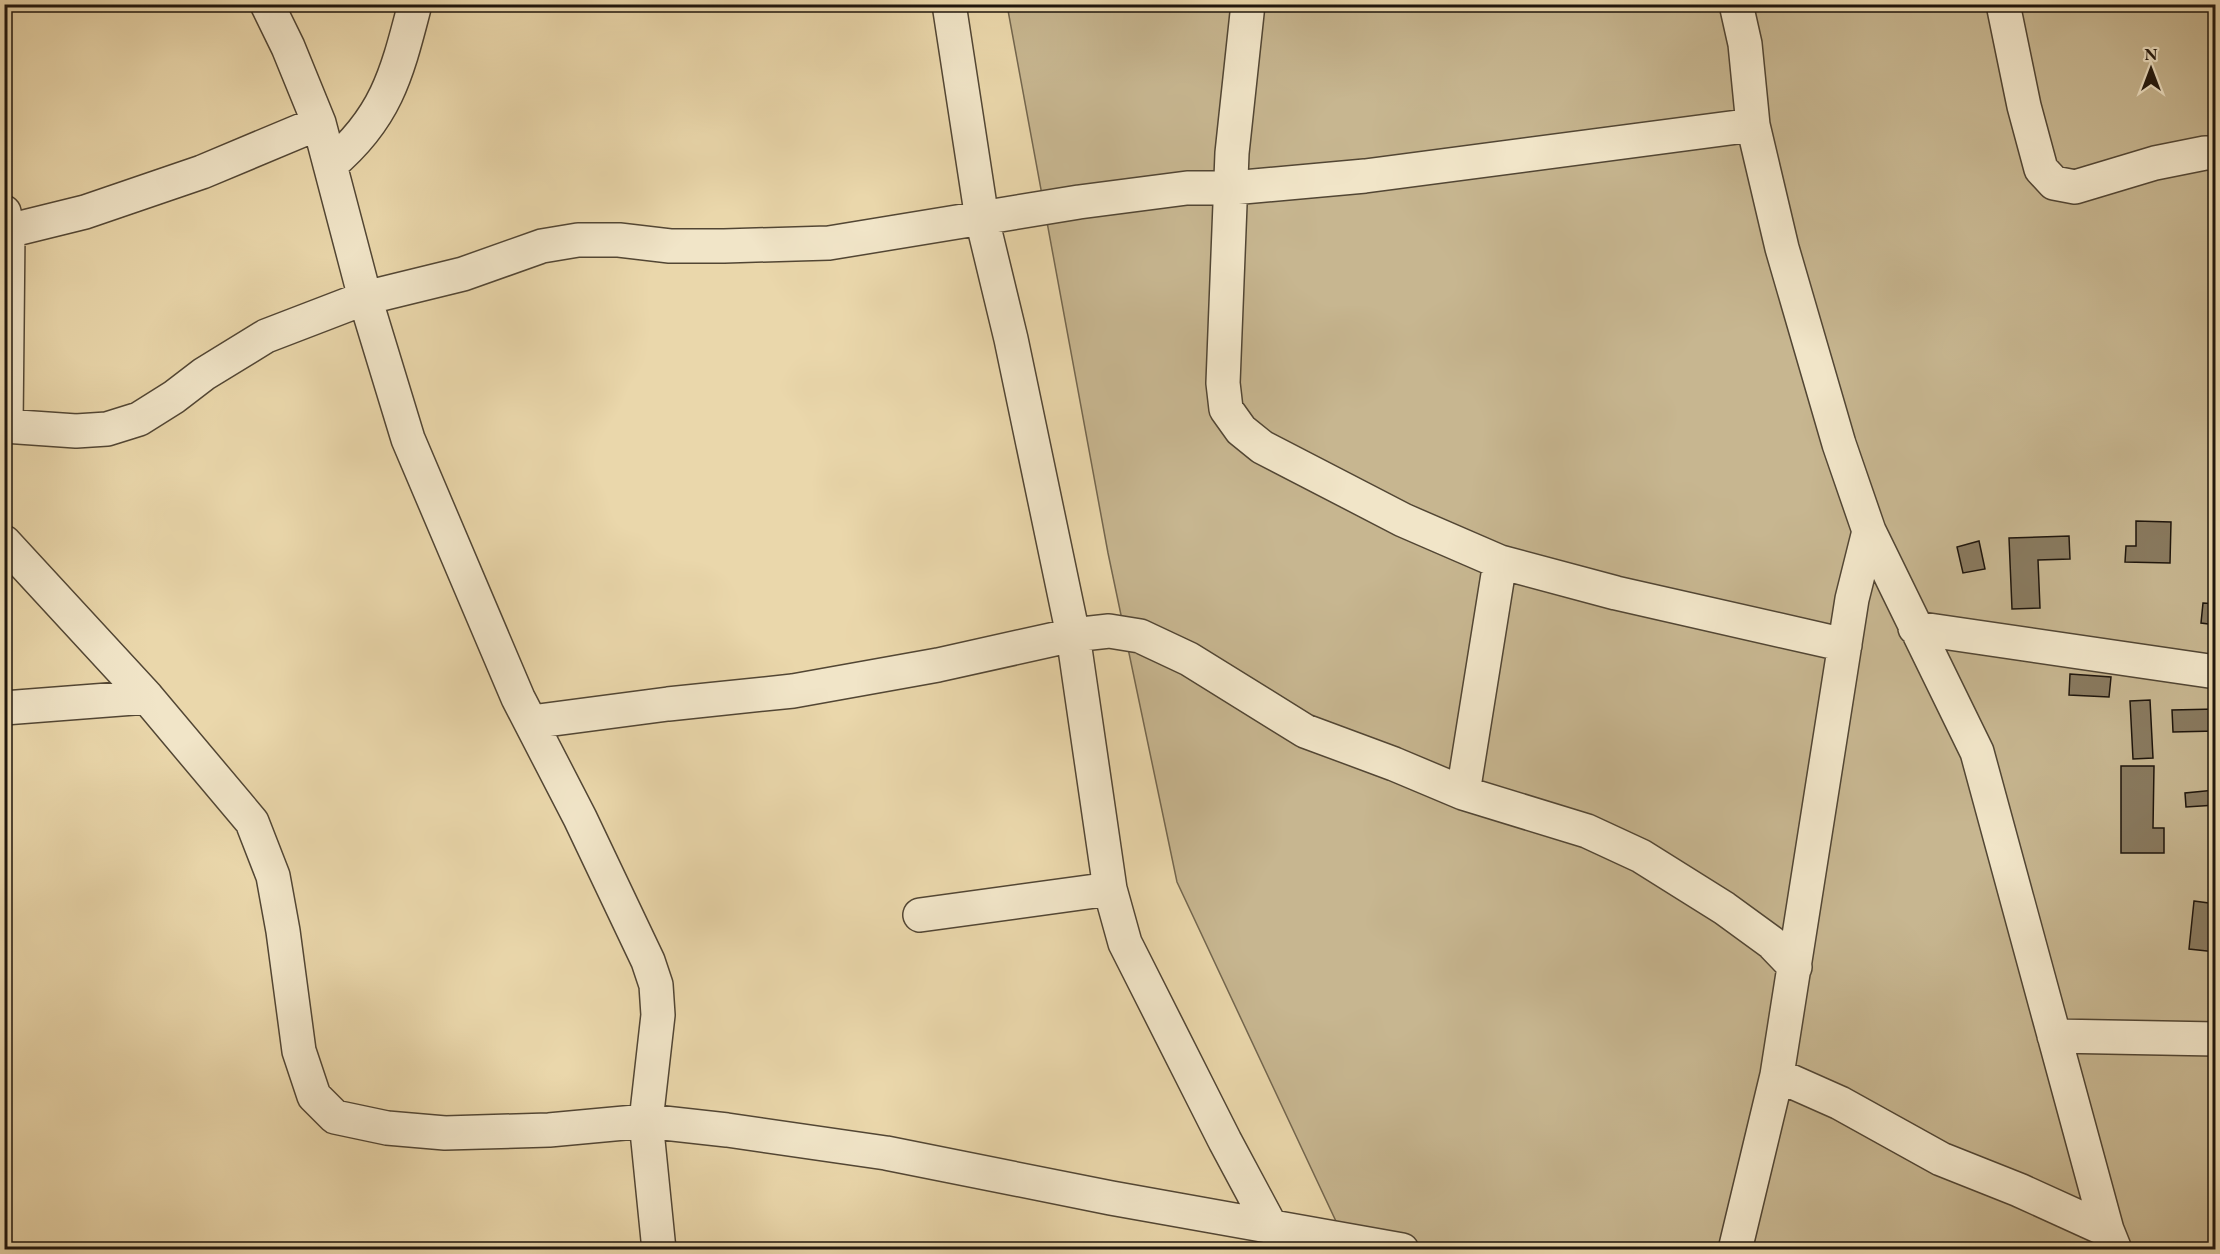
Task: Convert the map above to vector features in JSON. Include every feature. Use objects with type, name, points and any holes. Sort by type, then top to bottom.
[{"type":"street","points":[[267,4],[288,47],[319,123],[365,298],[408,439],[518,698],[648,961],[656,985],[658,1015],[646,1121],[659,1250]]},
{"type":"street","points":[[330,165],[348,150],[380,110],[396,74],[415,4]]},
{"type":"street","points":[[949,4],[982,219],[1011,339],[1073,635],[1110,889],[1125,943],[1277,1238]]},
{"type":"street","points":[[1248,4],[1232,153],[1223,383],[1226,409],[1241,430],[1262,447],[1403,520],[1500,562],[1616,593],[1845,645]]},
{"type":"street","points":[[1736,4],[1745,44],[1753,125],[1782,248],[1839,444],[1869,531],[1977,752],[2111,1240]]},
{"type":"street","points":[[2002,4],[2024,106],[2041,169],[2054,183],[2075,187],[2154,163],[2216,153]]},
{"type":"street","points":[[319,123],[202,172],[85,212],[6,222],[5,426],[76,431],[107,429],[139,419],[174,397],[204,374],[266,336],[365,298],[463,274],[542,246],[578,240],[620,240],[692,246],[829,243],[1080,202],[1176,190],[1232,188],[1365,176],[1753,125]]},
{"type":"street","points":[[1735,1250],[1777,1075],[1852,599],[1869,531]]},
{"type":"street","points":[[4,542],[147,697],[252,822],[273,876],[283,931],[299,1051],[314,1096],[335,1117],[387,1128],[445,1133],[549,1130],[646,1121],[886,1153],[1111,1198],[1277,1238],[1402,1250]]},
{"type":"street","points":[[1463,793],[1500,562]]},
{"type":"street","points":[[1915,628],[2216,672]]},
{"type":"street","points":[[531,722],[793,691],[938,665],[1073,635],[1109,631],[1140,636],[1189,659],[1305,731],[1463,793],[1587,831],[1641,856],[1724,908],[1772,943],[1795,968]]},
{"type":"street","points":[[4,708],[147,697]]},
{"type":"street","points":[[920,915],[1110,889]]},
{"type":"street","points":[[2054,1036],[2216,1039]]},
{"type":"street","points":[[1777,1075],[1840,1103],[1941,1159],[2019,1190],[2111,1240]]},
{"type":"shaded area","points":[[1007,5],[2215,5],[2215,1249],[1349,1249],[1177,882],[1108,553]]},
{"type":"building","points":[[2136,521],[2171,522],[2170,563],[2125,562],[2126,546],[2136,546]]},
{"type":"building","points":[[2069,536],[2070,559],[2038,560],[2040,608],[2012,609],[2009,538]]},
{"type":"building","points":[[1979,541],[1985,569],[1963,573],[1957,547]]},
{"type":"building","points":[[2203,603],[2216,604],[2216,625],[2201,623]]},
{"type":"building","points":[[2070,674],[2111,677],[2109,697],[2069,695]]},
{"type":"building","points":[[2150,700],[2153,758],[2133,759],[2130,701]]},
{"type":"building","points":[[2216,709],[2216,731],[2173,732],[2172,710]]},
{"type":"building","points":[[2121,766],[2154,766],[2153,828],[2164,828],[2164,853],[2121,853]]},
{"type":"building","points":[[2215,790],[2216,805],[2186,807],[2185,793]]},
{"type":"building","points":[[2194,901],[2216,904],[2216,952],[2189,949]]}]
